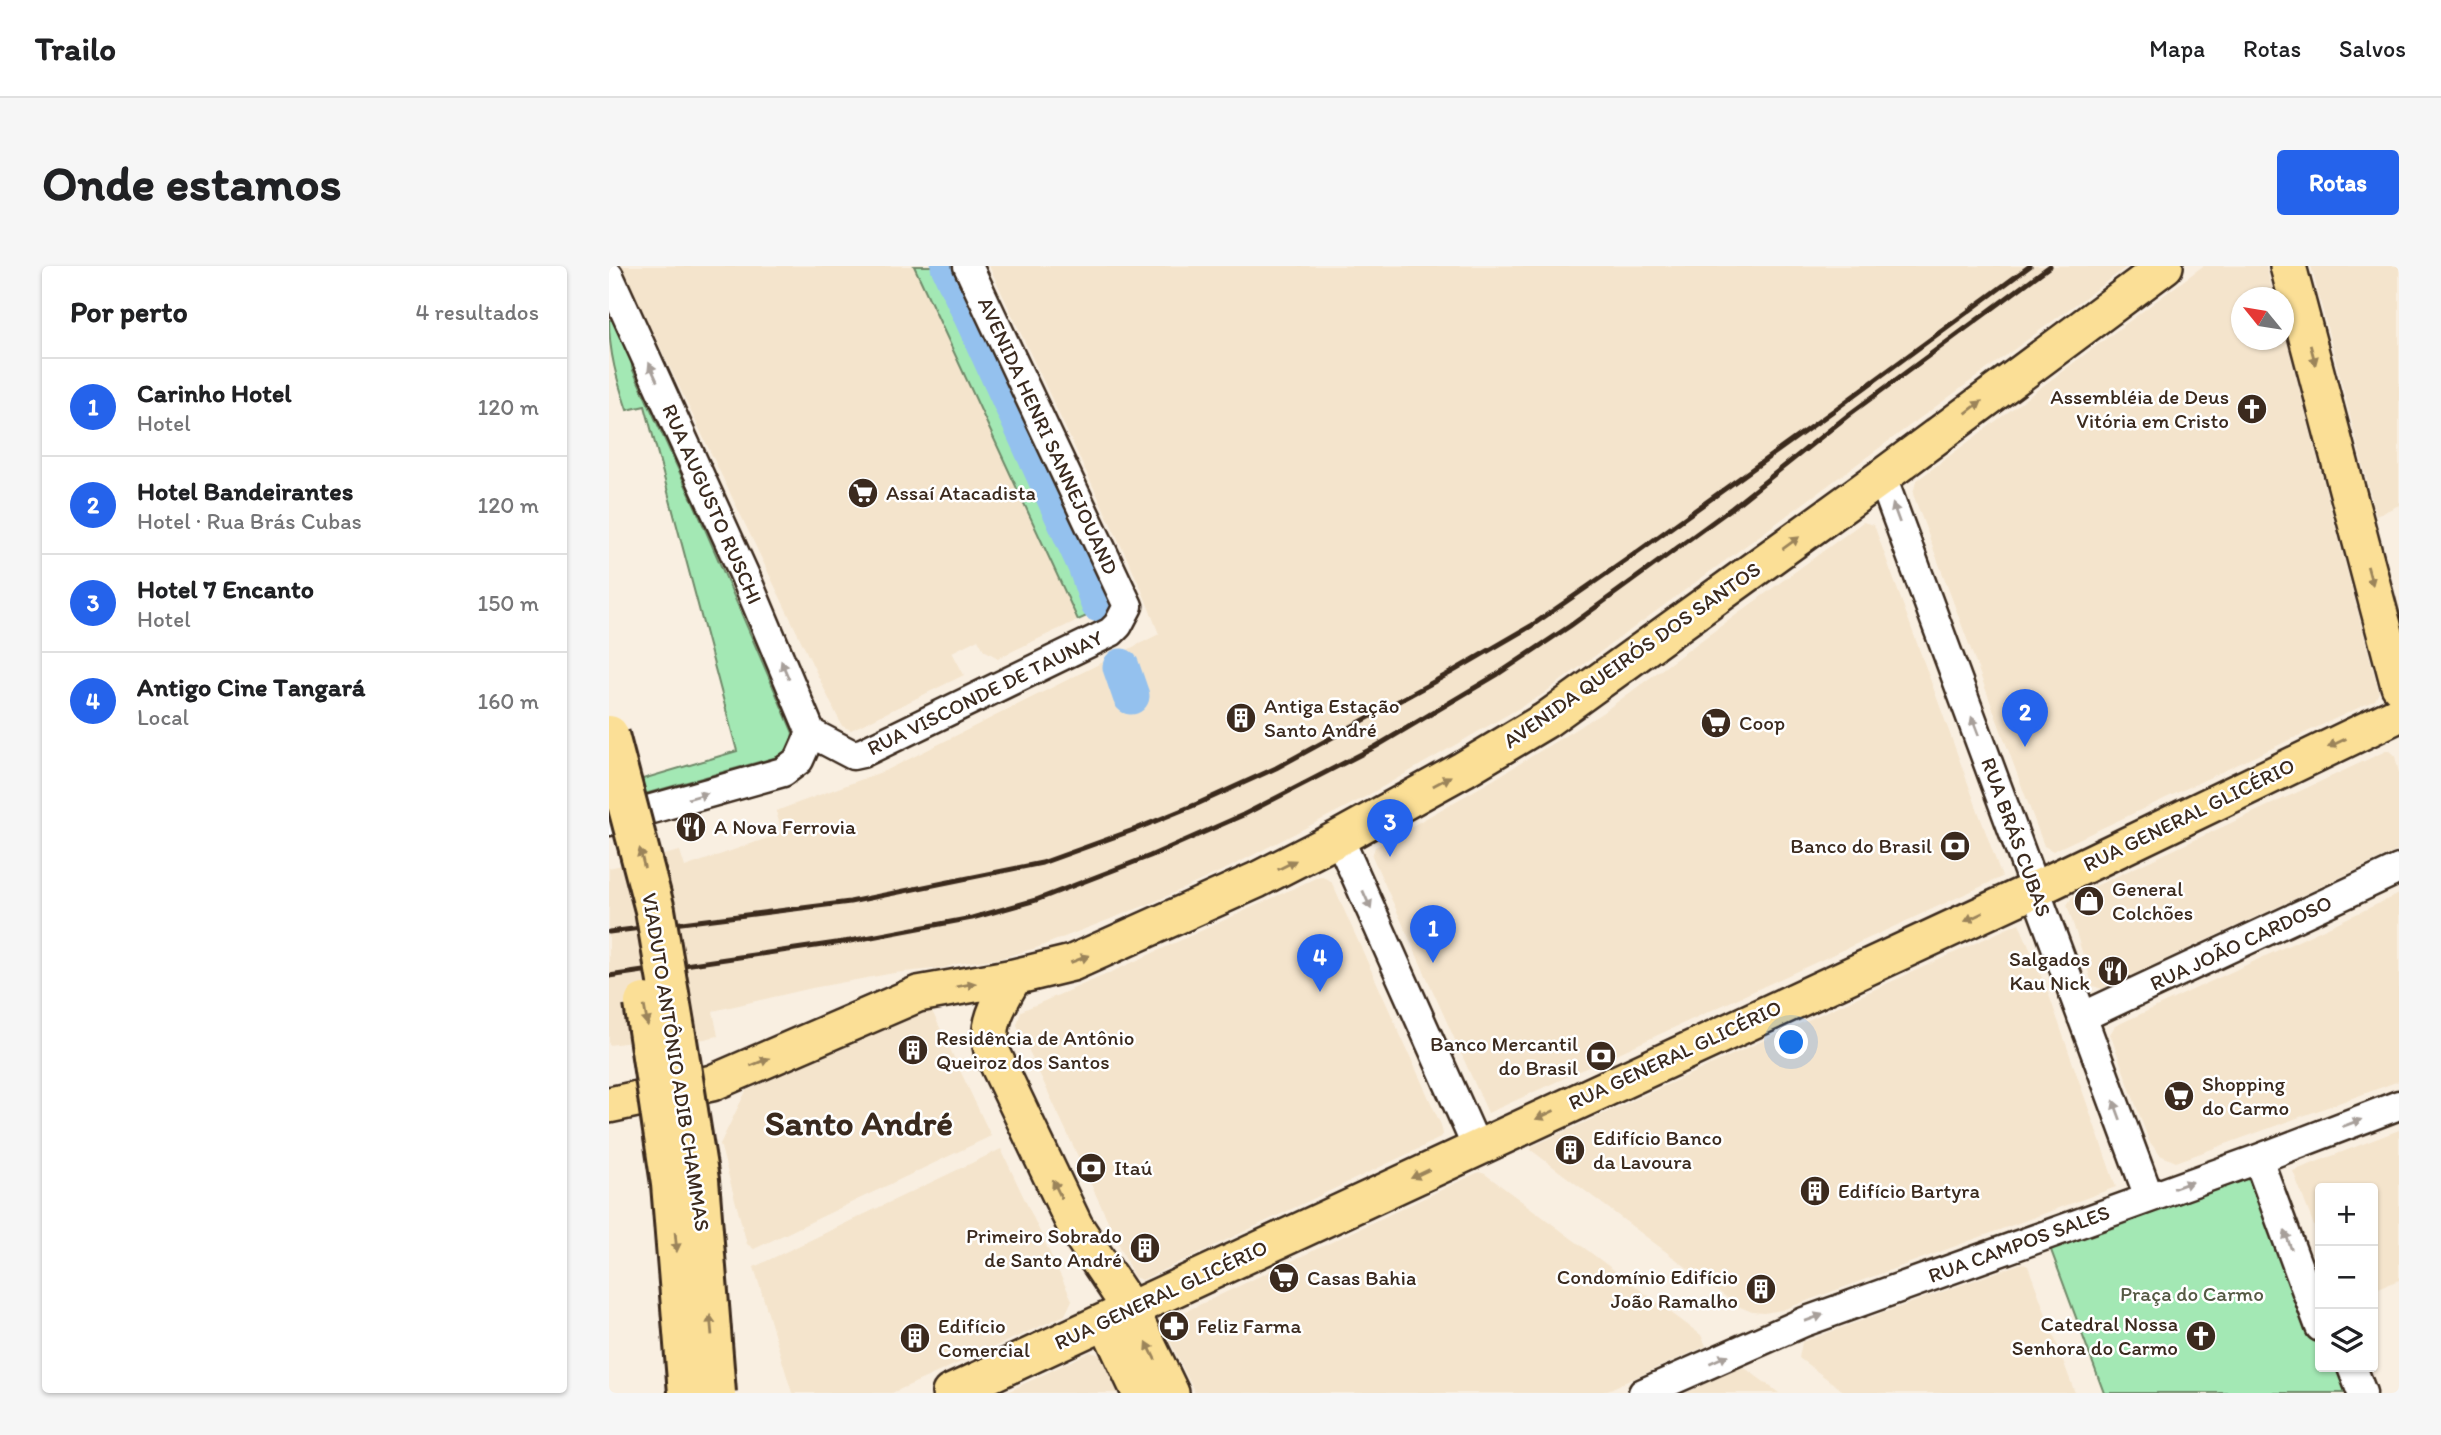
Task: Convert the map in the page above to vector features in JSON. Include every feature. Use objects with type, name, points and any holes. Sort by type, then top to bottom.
[{"type":"highway","name":"VIADUTO ANTÔNIO ADIB CHAMMAS","points":[[609,735],[655,910],[677,1041],[699,1180],[716,1393]]},
{"type":"highway","name":"VIADUTO ANTÔNIO ADIB CHAMMAS","points":[[609,829],[628,914],[671,1184],[688,1393]]},
{"type":"main road","name":"AVENIDA QUEIRÓS DOS SANTOS","points":[[609,1105],[697,1088],[812,1042],[912,996],[1058,967],[1096,953],[1257,880],[1339,838],[1546,720],[1882,477],[2165,266]]},
{"type":"main road","points":[[2288,266],[2399,686]]},
{"type":"main road","name":"RUA GENERAL GLICÉRIO","points":[[950,1393],[2036,889],[2399,714]]},
{"type":"main road","points":[[1014,977],[991,1024],[993,1054],[1118,1315],[1171,1393]]},
{"type":"main road","points":[[1118,1315],[1140,1393]]},
{"type":"street","name":"AVENIDA HENRI SANNEJOUAND","points":[[968,266],[1128,606]]},
{"type":"street","name":"RUA AUGUSTO RUSCHI","points":[[609,276],[745,576],[811,733]]},
{"type":"street","name":"RUA BRÁS CUBAS","points":[[1882,477],[2149,1197]]},
{"type":"street","name":"RUA VISCONDE DE TAUNAY","points":[[811,733],[853,755],[862,753],[1111,632],[1128,606]]},
{"type":"street","points":[[609,821],[783,772],[799,760],[811,733]]},
{"type":"street","points":[[1339,838],[1471,1134],[1481,1145]]},
{"type":"street","name":"RUA JOÃO CARDOSO","points":[[2082,1017],[2399,869]]},
{"type":"street","name":"RUA CAMPOS SALES","points":[[1643,1393],[1787,1329],[2399,1105]]},
{"type":"street","points":[[2258,1158],[2315,1313]]},
{"type":"street","points":[[2354,1372],[2362,1393]]},
{"type":"shaded area","points":[[621,266],[914,266],[1078,620],[998,658],[984,650],[978,639],[952,652],[964,675],[851,730],[842,726]]},
{"type":"shaded area","points":[[989,266],[2128,266],[1540,696],[1365,797],[1228,868],[1154,902],[1036,948],[1001,958],[812,988],[713,1011],[718,1036],[695,1041],[694,1034],[609,1045],[609,868],[680,851],[685,867],[782,833],[776,811],[887,770],[1159,634],[1141,588]]},
{"type":"shaded area","points":[[2203,266],[2266,266],[2271,287],[2231,287],[2231,350],[2289,350],[2379,692],[2375,700],[2053,851],[2044,846],[1913,494],[1916,481]]},
{"type":"shaded area","points":[[2311,266],[2399,266],[2399,505],[2376,516]]},
{"type":"shaded area","points":[[1863,522],[1874,525],[2002,877],[1488,1113],[1372,856],[1375,847],[1493,780],[1602,713]]},
{"type":"shaded area","points":[[2388,750],[2395,756],[2399,773],[2399,850],[2102,989],[2093,986],[2067,905],[2072,897]]},
{"type":"shaded area","points":[[1320,876],[1331,881],[1443,1134],[1418,1149],[1142,1280],[1134,1277],[1017,1025],[1021,1011]]},
{"type":"shaded area","points":[[2399,894],[2399,1081],[2176,1162],[2160,1155],[2149,1141],[2110,1034],[2115,1026]]},
{"type":"shaded area","points":[[2019,923],[2049,995],[2116,1187],[1782,1310],[1764,1313],[1752,1312],[1738,1306],[1531,1150],[1533,1146]]},
{"type":"shaded area","points":[[922,1008],[932,1011],[991,1136],[754,1249],[747,1244],[720,1144],[746,1091]]},
{"type":"shaded area","points":[[2399,1130],[2399,1280],[2378,1288],[2378,1183],[2315,1183],[2315,1229],[2293,1171]]},
{"type":"shaded area","points":[[1001,1149],[1072,1300],[1065,1315],[892,1393],[792,1393],[754,1267]]},
{"type":"shaded area","points":[[1479,1172],[1701,1335],[1706,1346],[1601,1393],[1195,1393],[1161,1323]]},
{"type":"shaded area","points":[[2022,1263],[2028,1266],[2075,1393],[1846,1393],[1799,1358],[1802,1342]]},
{"type":"shaded area","points":[[1090,1352],[1101,1355],[1118,1393],[1005,1393]]},
{"type":"shaded area","points":[[1738,1368],[1745,1368],[1779,1393],[1686,1393]]},
{"type":"green space","points":[[914,266],[956,266],[1106,590],[1107,597],[1096,612],[1078,620]]},
{"type":"green space","points":[[614,319],[631,353],[632,368],[793,733],[790,748],[777,757],[609,804],[609,789],[737,751],[645,406],[627,410],[620,388],[609,332],[609,320]]},
{"type":"green space","name":"Praça do Carmo","points":[[2244,1171],[2257,1178],[2315,1335],[2315,1372],[2344,1372],[2348,1393],[2104,1393],[2048,1242]]},
{"type":"waterway","points":[[949,266],[1086,566],[1099,604]]},
{"type":"waterway","points":[[1121,667],[1131,696]]},
{"type":"railway","points":[[609,932],[850,902],[1042,863],[1136,829],[1276,768],[1531,626],[1833,411],[2030,266]]},
{"type":"railway","points":[[609,976],[850,941],[972,918],[1036,900],[1150,856],[1243,815],[1375,747],[1498,674],[1570,626],[1732,508],[1851,413],[2050,266]]},
{"type":"place","name":"Assembléia de Deus Vitória em Cristo","points":[[2252,409]]},
{"type":"place","name":"Assaí Atacadista","points":[[863,493]]},
{"type":"place","name":"Antiga Estação Santo André","points":[[1241,718]]},
{"type":"place","name":"Coop","points":[[1716,723]]},
{"type":"place","name":"Hotel Bandeirantes","points":[[2025,747]]},
{"type":"place","name":"A Nova Ferrovia","points":[[691,827]]},
{"type":"place","name":"Banco do Brasil","points":[[1955,846]]},
{"type":"place","name":"Hotel 7 Encanto","points":[[1390,857]]},
{"type":"place","name":"General Colchões","points":[[2089,901]]},
{"type":"place","name":"Carinho Hotel","points":[[1433,963]]},
{"type":"place","name":"Salgados Kau Nick","points":[[2113,971]]},
{"type":"place","name":"Antigo Cine Tangará","points":[[1320,992]]},
{"type":"place","name":"Residência de Antônio Queiroz dos Santos","points":[[913,1050]]},
{"type":"place","name":"Banco Mercantil do Brasil","points":[[1601,1056]]},
{"type":"place","name":"Shopping do Carmo","points":[[2179,1096]]},
{"type":"place","name":"Edifício Banco da Lavoura","points":[[1570,1150]]},
{"type":"place","name":"Itaú","points":[[1091,1168]]},
{"type":"place","name":"Edifício Bartyra","points":[[1815,1191]]},
{"type":"place","name":"Primeiro Sobrado de Santo André","points":[[1145,1248]]},
{"type":"place","name":"Casas Bahia","points":[[1284,1278]]},
{"type":"place","name":"Condomínio Edifício João Ramalho","points":[[1761,1289]]},
{"type":"place","name":"Feliz Farma","points":[[1174,1326]]},
{"type":"place","name":"Catedral Nossa Senhora do Carmo","points":[[2201,1336]]},
{"type":"place","name":"Edifício Comercial","points":[[915,1338]]},
{"type":"district","name":"Santo André","points":[[859,1123]]}]
